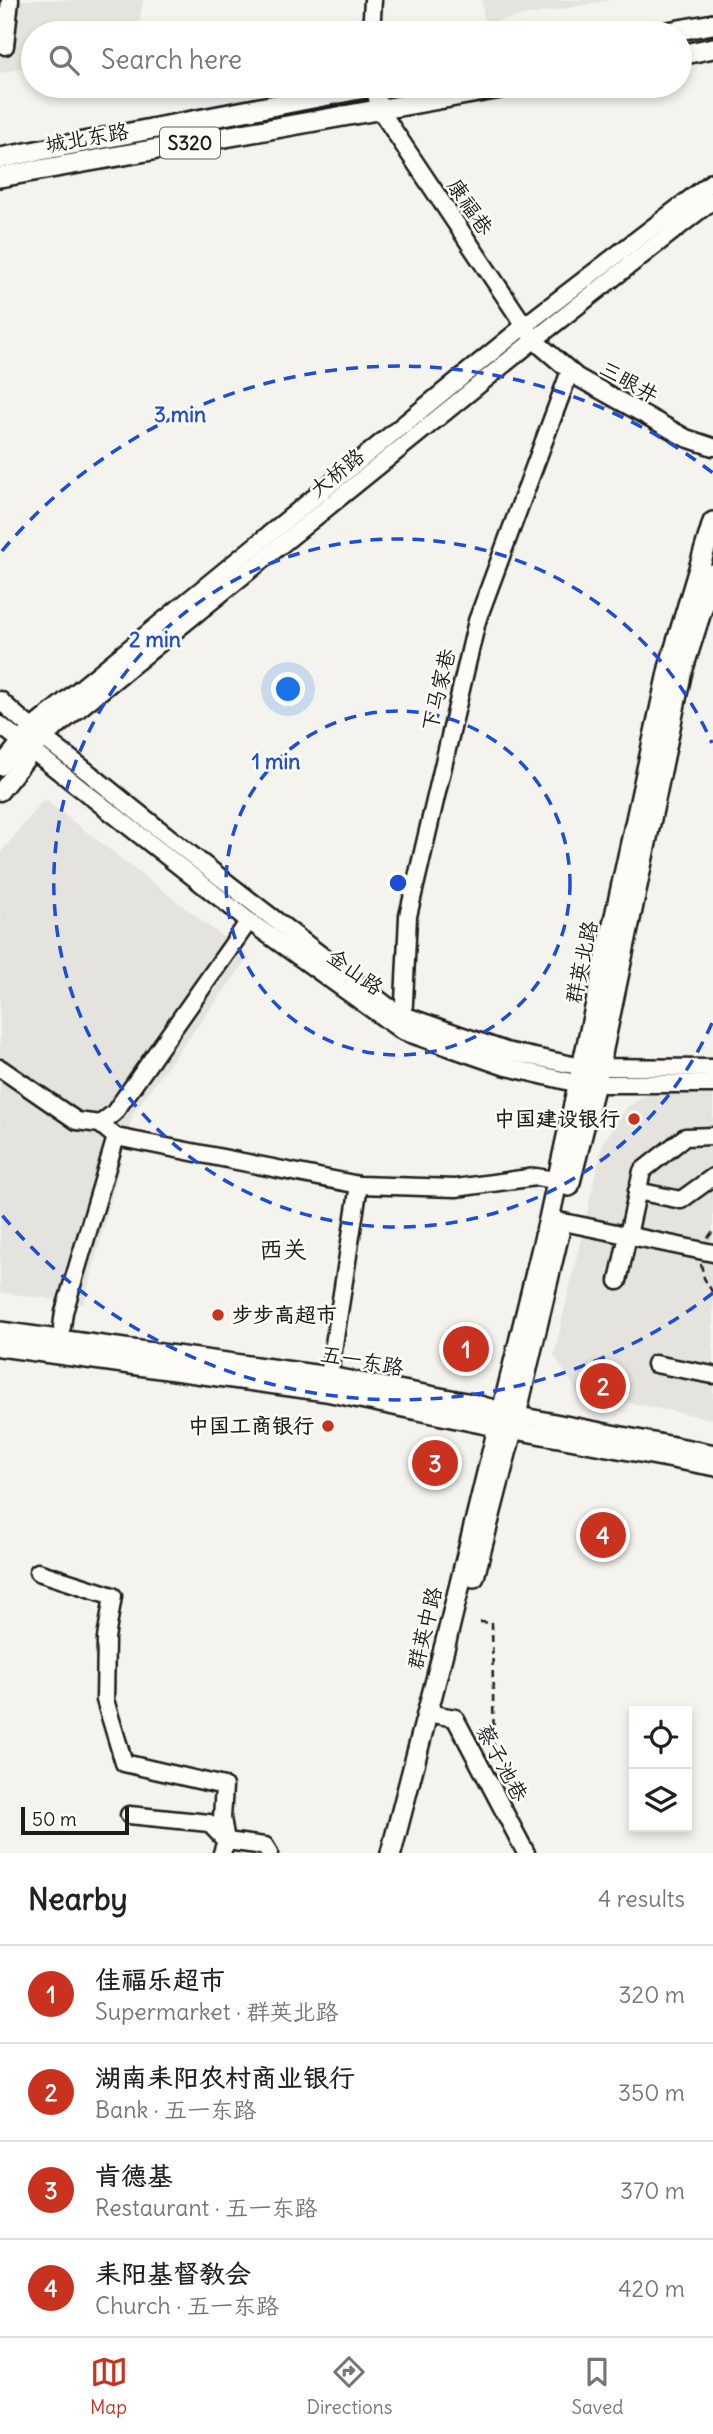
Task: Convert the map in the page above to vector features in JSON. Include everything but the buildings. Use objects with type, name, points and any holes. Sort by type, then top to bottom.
[{"type":"main road","points":[[692,28],[713,24]]},
{"type":"main road","points":[[692,52],[713,48]]},
{"type":"main road","name":"城北东路","points":[[0,158],[312,98]]},
{"type":"main road","name":"城北东路","points":[[0,177],[446,98]]},
{"type":"main road","name":"群英北路","points":[[589,1076],[669,668],[713,522]]},
{"type":"main road","name":"群英北路","points":[[507,1421],[681,675],[713,574]]},
{"type":"main road","name":"五一东路","points":[[0,1332],[472,1404],[507,1421]]},
{"type":"main road","name":"五一东路","points":[[0,1346],[328,1384]]},
{"type":"main road","name":"群英中路","points":[[404,1853],[433,1714],[507,1421]]},
{"type":"main road","name":"群英中路","points":[[391,1853],[433,1714]]},
{"type":"street","points":[[5,46],[10,0]]},
{"type":"street","points":[[372,21],[373,0]]},
{"type":"street","name":"康福巷","points":[[378,98],[380,110],[529,333]]},
{"type":"street","name":"大桥路","points":[[0,767],[26,746],[38,732],[713,181]]},
{"type":"street","name":"大桥路","points":[[529,333],[713,200]]},
{"type":"street","name":"三眼井","points":[[529,333],[577,377],[685,438],[713,447]]},
{"type":"street","name":"下马家巷","points":[[403,1023],[408,916],[477,621],[570,371]]},
{"type":"street","name":"金山路","points":[[0,700],[187,852],[389,1007],[403,1023]]},
{"type":"street","name":"金山路","points":[[0,725],[249,921],[403,1023],[589,1076],[713,1084]]},
{"type":"street","name":"大桥路","points":[[0,792],[26,746]]},
{"type":"street","points":[[100,1124],[114,1113],[249,921]]},
{"type":"street","points":[[0,1068],[77,1121],[100,1124],[116,1137],[359,1185],[456,1188],[536,1177],[564,1182]]},
{"type":"street","name":"金山路","points":[[589,1076],[713,1068]]},
{"type":"street","points":[[618,1281],[642,1171],[685,1137],[713,1136]]},
{"type":"street","points":[[62,1327],[64,1312],[116,1137]]},
{"type":"street","points":[[637,1191],[681,1200],[713,1177]]},
{"type":"street","points":[[328,1384],[359,1185]]},
{"type":"street","points":[[555,1220],[713,1254]]},
{"type":"street","points":[[655,1364],[713,1375]]},
{"type":"street","name":"五一东路","points":[[507,1421],[711,1460]]},
{"type":"street","points":[[711,1460],[713,1435]]},
{"type":"street","points":[[38,1572],[113,1596],[106,1638],[105,1700],[124,1763],[223,1786],[224,1847]]},
{"type":"street","name":"蔡子池巷","points":[[433,1714],[455,1718],[526,1853]]},
{"type":"street","points":[[129,1815],[209,1823],[224,1847]]},
{"type":"street","points":[[224,1847],[265,1846],[269,1853]]},
{"type":"path","points":[[480,1622],[492,1623],[494,1761]]},
{"type":"shaded area","points":[[0,0],[143,0],[139,21],[21,21],[21,69],[0,73]]},
{"type":"shaded area","points":[[482,0],[612,0],[495,21],[484,21]]},
{"type":"shaded area","points":[[44,799],[249,957],[133,1113],[84,1304],[0,1292],[0,854]]},
{"type":"shaded area","points":[[713,1090],[713,1419],[578,1393],[554,1355],[603,1143],[626,1108],[653,1091]]},
{"type":"place","name":"中国建设银行","points":[[634,1119]]},
{"type":"place","name":"步步高超市","points":[[218,1315]]},
{"type":"place","name":"佳福乐超市","points":[[466,1349]]},
{"type":"place","name":"湖南耒阳农村商业银行","points":[[603,1386]]},
{"type":"place","name":"中国工商银行","points":[[328,1426]]},
{"type":"place","name":"肯德基","points":[[435,1463]]},
{"type":"place","name":"耒阳基督教会","points":[[603,1535]]},
{"type":"district","name":"西关","points":[[283,1250]]}]
